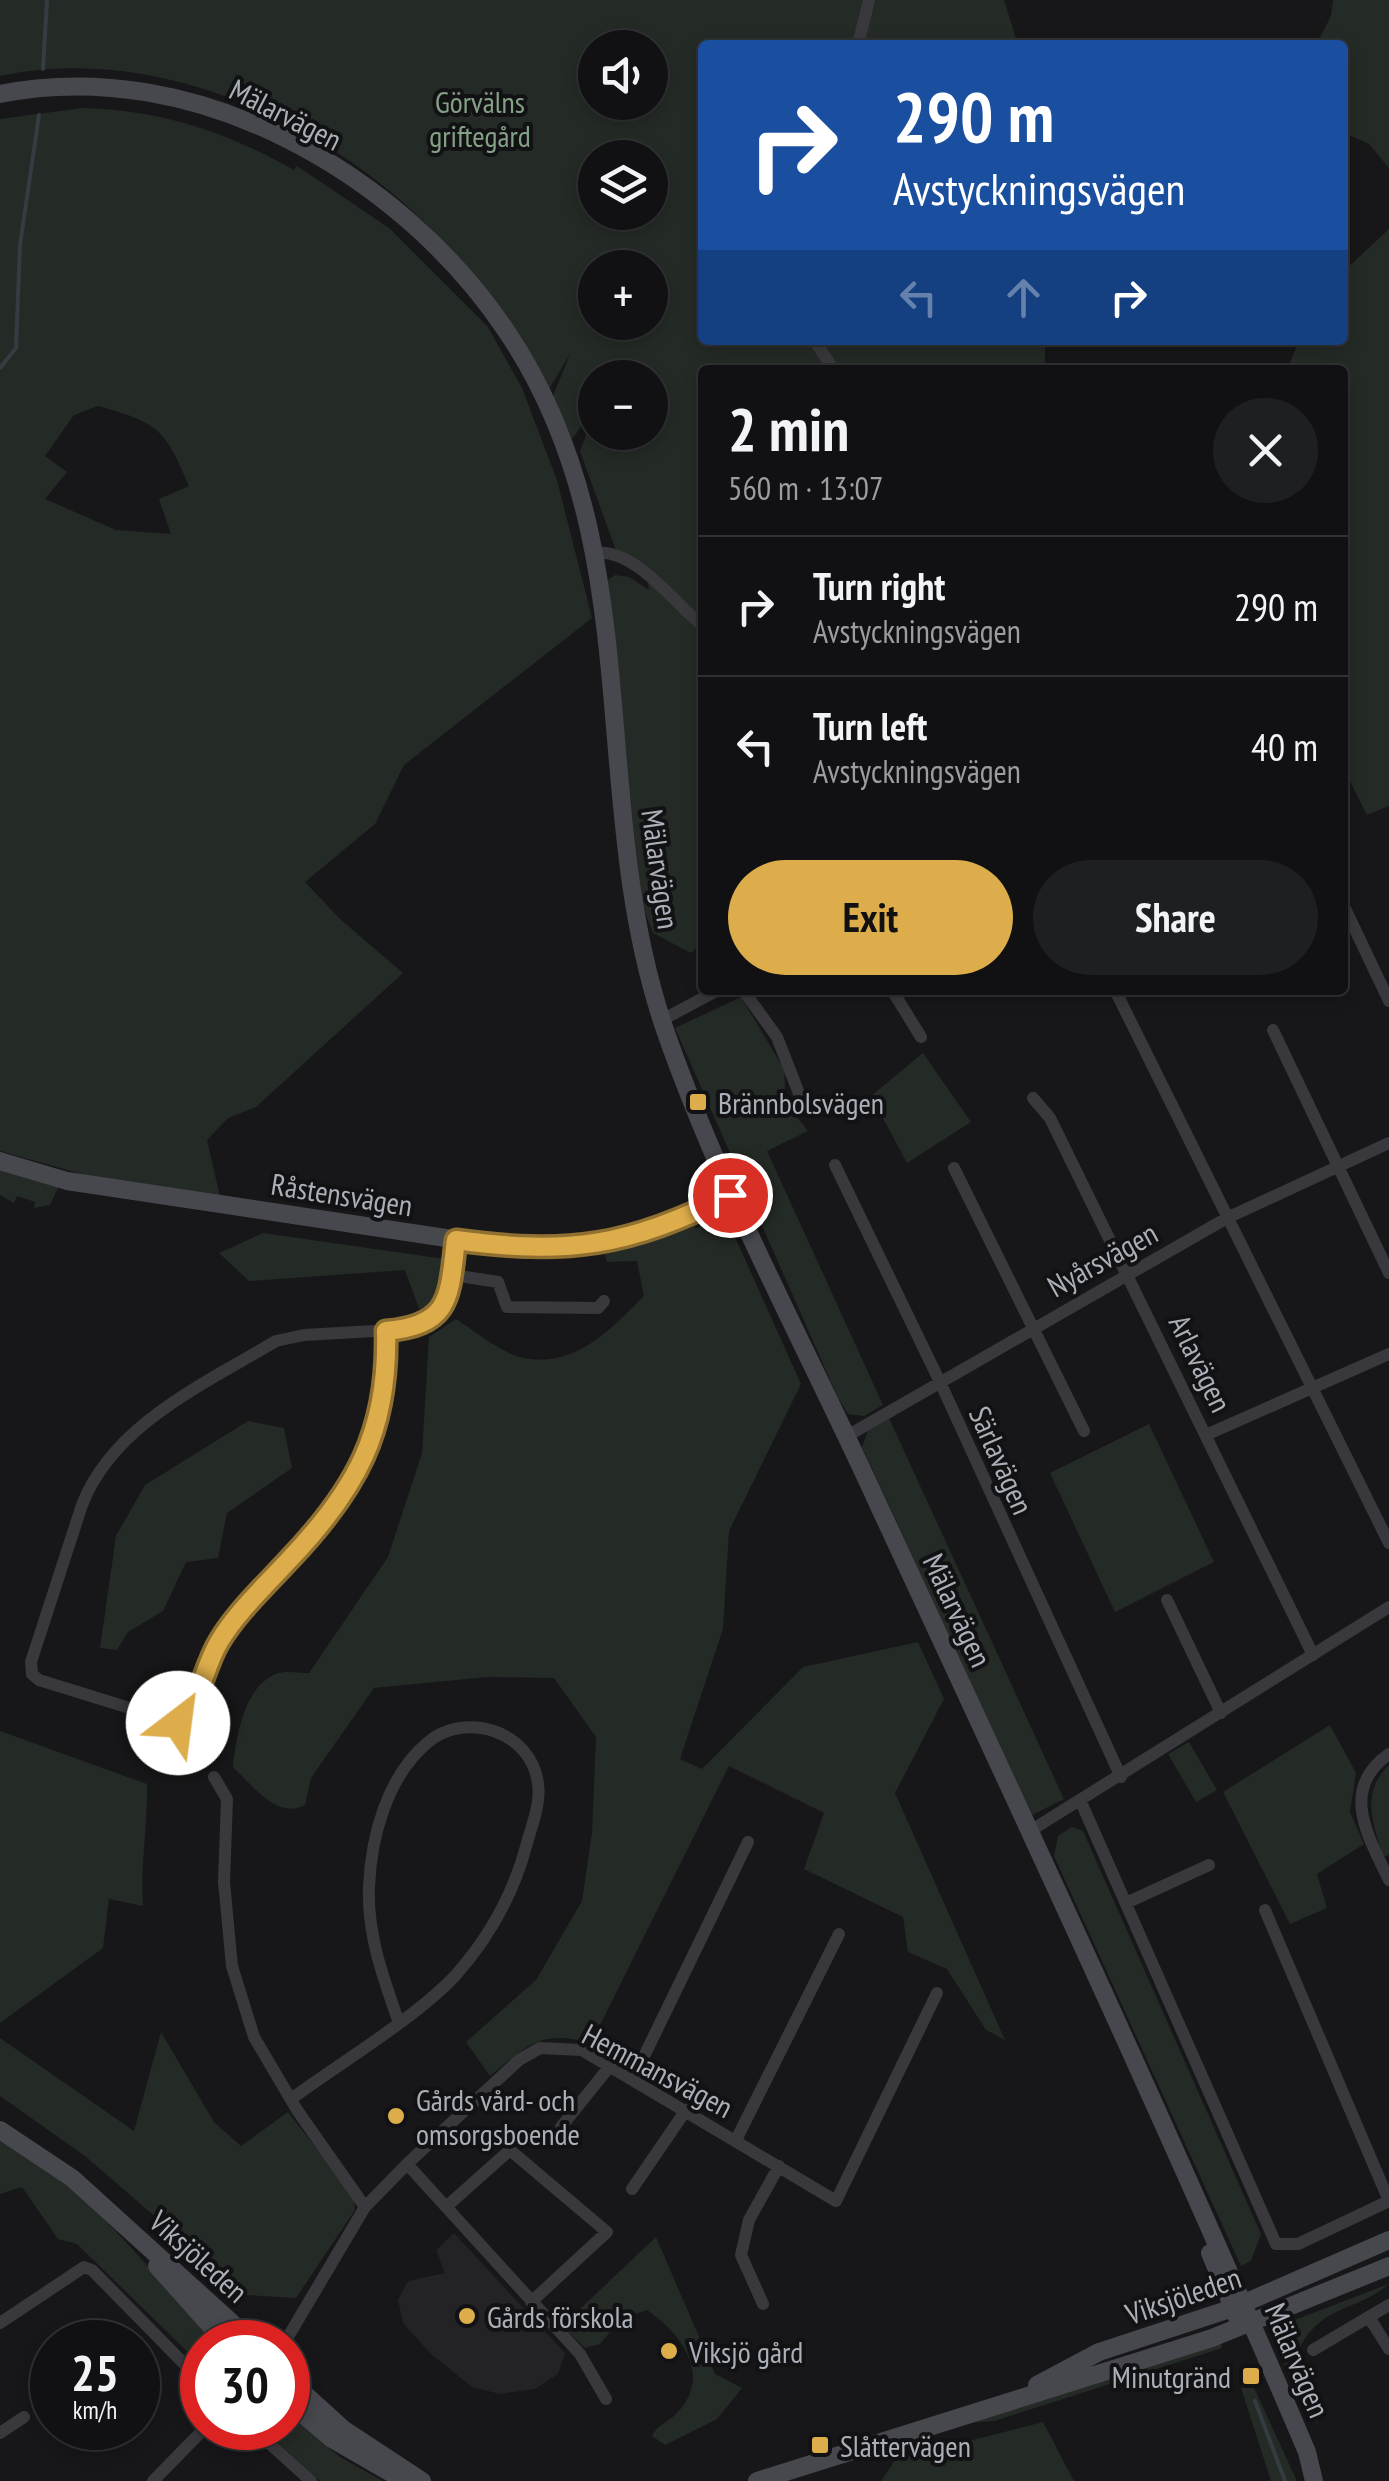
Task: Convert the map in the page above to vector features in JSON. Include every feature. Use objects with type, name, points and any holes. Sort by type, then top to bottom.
[{"type":"street","points":[[859,40],[869,0]]},
{"type":"street","name":"Mälarvägen","points":[[0,94],[79,84],[181,97],[274,132],[376,196],[446,260],[508,333],[572,455],[596,553],[631,883],[662,1020],[730,1195],[847,1436],[1030,1831],[1149,2100],[1239,2306],[1306,2481]]},
{"type":"street","points":[[596,553],[621,556],[698,621]]},
{"type":"street","points":[[1348,915],[1389,1001]]},
{"type":"street","points":[[662,1020],[709,995]]},
{"type":"street","points":[[747,995],[777,1037],[800,1096]]},
{"type":"street","points":[[895,995],[921,1036]]},
{"type":"street","points":[[1117,995],[1389,1543]]},
{"type":"street","points":[[1273,1030],[1389,1272]]},
{"type":"street","name":"Arlavägen","points":[[1033,1098],[1050,1118],[1129,1272],[1313,1655]]},
{"type":"street","name":"Nyårsvägen","points":[[847,1436],[1032,1326],[1227,1218],[1389,1143]]},
{"type":"street","name":"Råstensvägen","points":[[0,1161],[66,1181],[526,1250],[590,1246],[647,1230],[730,1195]]},
{"type":"street","name":"Särlavägen","points":[[835,1165],[940,1382],[1120,1777]]},
{"type":"street","points":[[954,1168],[1084,1431]]},
{"type":"street","points":[[386,1331],[387,1376],[379,1420],[358,1474],[324,1524],[249,1602],[218,1644],[190,1712],[178,1723],[171,1723],[39,1680],[32,1674],[31,1662],[86,1496],[119,1445],[276,1341],[304,1335],[386,1331],[427,1323],[450,1295],[456,1240]]},
{"type":"street","points":[[453,1275],[498,1282],[507,1307],[567,1311],[598,1308],[604,1301]]},
{"type":"street","points":[[1208,1434],[1389,1354]]},
{"type":"street","points":[[1167,1600],[1221,1713]]},
{"type":"street","points":[[1030,1831],[1389,1607]]},
{"type":"street","points":[[290,2100],[398,2020],[453,1978],[492,1928],[513,1888],[536,1812],[538,1783],[517,1742],[497,1730],[452,1729],[429,1740],[405,1766],[379,1827],[369,1888],[370,1924],[398,2020]]},
{"type":"street","points":[[1389,1754],[1374,1764],[1360,1788],[1360,1814],[1389,1880]]},
{"type":"street","points":[[214,1777],[227,1799],[224,1882],[232,1966],[254,2036],[290,2100],[365,2206]]},
{"type":"street","points":[[1081,1802],[1269,2233],[1276,2244],[1287,2247],[1389,2201],[1264,1910]]},
{"type":"street","points":[[633,2079],[748,1842]]},
{"type":"street","points":[[1126,1902],[1209,1865]]},
{"type":"street","points":[[736,2140],[839,1934]]},
{"type":"street","name":"Hemmansvägen","points":[[298,2320],[365,2206],[505,2072],[540,2048],[582,2050],[836,2200],[938,1993]]},
{"type":"street","points":[[561,2127],[610,2066]]},
{"type":"street","points":[[632,2189],[686,2110]]},
{"type":"street","name":"Viksjöleden","points":[[0,2130],[72,2178],[229,2320]]},
{"type":"street","points":[[446,2208],[510,2150],[607,2232],[532,2302]]},
{"type":"street","points":[[408,2164],[580,2354],[606,2399]]},
{"type":"street","points":[[762,2304],[741,2255],[749,2220],[780,2166]]},
{"type":"street","name":"Viksjöleden","points":[[107,2210],[205,2320]]},
{"type":"street","name":"Viksjöleden","points":[[997,2406],[1099,2352],[1239,2306],[1389,2240]]},
{"type":"street","name":"Viksjöleden","points":[[757,2481],[1247,2326],[1389,2266]]},
{"type":"street","points":[[0,2323],[84,2267],[92,2270],[180,2360]]},
{"type":"street","points":[[1313,2350],[1389,2305]]},
{"type":"street","points":[[1369,2317],[1389,2349]]},
{"type":"street","name":"Mälarvägen","points":[[1247,2326],[1307,2452],[1314,2481]]},
{"type":"street","points":[[310,2400],[343,2429],[422,2481]]},
{"type":"street","points":[[0,2433],[24,2418]]},
{"type":"street","points":[[310,2420],[332,2439],[407,2481]]},
{"type":"street","points":[[153,2481],[184,2450]]},
{"type":"street","points":[[276,2450],[311,2481]]},
{"type":"shaded area","name":"Gårds förskola","points":[[454,2233],[565,2353],[558,2374],[535,2389],[500,2394],[472,2387],[431,2354],[403,2323],[398,2300],[408,2281],[445,2273],[436,2250]]},
{"type":"green space","name":"Görvälns griftegård","points":[[0,0],[1004,0],[1016,40],[698,40],[698,345],[1045,345],[1045,365],[698,365],[698,947],[691,953],[653,933],[642,905],[606,581],[615,575],[629,577],[649,590],[646,568],[623,558],[615,548],[580,451],[668,450],[668,360],[578,360],[578,432],[572,439],[553,396],[570,354],[546,394],[470,274],[396,196],[347,159],[294,127],[238,101],[179,82],[120,71],[60,68],[0,76]]},
{"type":"green space","points":[[1333,0],[1389,0],[1389,168],[1369,144],[1351,136],[1348,139],[1348,40],[1319,40],[1331,16]]},
{"type":"green space","points":[[83,108],[139,113],[193,125],[294,170],[297,166],[389,228],[488,327],[522,388],[557,480],[592,618],[404,765],[375,824],[305,882],[340,919],[403,973],[256,1107],[228,1118],[207,1140],[221,1201],[96,1178],[0,1151],[0,119]],"holes":[[[98,406],[147,424],[166,440],[173,452],[189,486],[159,499],[171,534],[116,530],[45,499],[67,472],[45,456],[74,415]]]},
{"type":"green space","points":[[1389,229],[1389,806],[1367,815],[1348,777],[1348,365],[1289,365],[1297,345],[1348,345],[1348,267]]},
{"type":"green space","points":[[741,997],[784,1069],[786,1103],[808,1131],[767,1151],[883,1405],[864,1416],[848,1414],[838,1398],[675,1028]]},
{"type":"green space","points":[[923,1053],[971,1122],[907,1163],[871,1096]]},
{"type":"green space","points":[[0,1168],[59,1186],[50,1205],[34,1208],[35,1202],[17,1196],[14,1203],[0,1195]]},
{"type":"green space","points":[[725,1206],[694,1229],[713,1221],[731,1228],[801,1384],[729,1531],[723,1629],[680,1759],[702,1769],[803,1667],[918,1642],[944,1699],[895,1793],[1005,2040],[986,2030],[947,1969],[908,1952],[903,1917],[804,1869],[824,1813],[729,1766],[591,2043],[547,2039],[525,2048],[490,2076],[466,2042],[536,1980],[582,1901],[592,1833],[596,1737],[554,1678],[487,1677],[374,1688],[311,1778],[305,1805],[295,1808],[275,1804],[233,1767],[239,1728],[249,1701],[265,1680],[280,1673],[309,1673],[388,1557],[422,1453],[429,1337],[456,1319],[516,1356],[543,1360],[560,1357],[605,1333],[644,1296],[637,1261],[607,1262],[604,1253],[561,1258],[506,1257],[507,1250],[559,1252]]},
{"type":"green space","points":[[263,1233],[445,1259],[432,1304],[421,1314],[405,1270],[249,1281],[219,1253]]},
{"type":"green space","points":[[889,1418],[1064,1799],[1032,1815],[862,1447],[868,1431]]},
{"type":"green space","points":[[248,1421],[284,1428],[292,1468],[227,1513],[218,1558],[186,1562],[163,1611],[128,1632],[117,1650],[100,1648],[116,1536],[145,1485]]},
{"type":"green space","points":[[1149,1424],[1214,1562],[1115,1612],[1050,1473]]},
{"type":"green space","points":[[1330,1725],[1356,1773],[1350,1812],[1364,1844],[1317,1874],[1327,1908],[1290,1924],[1223,1792]]},
{"type":"green space","points":[[0,1731],[147,1784],[143,1906],[109,1899],[103,1948],[0,2023]]},
{"type":"green space","points":[[1189,1742],[1217,1790],[1196,1802],[1168,1754]]},
{"type":"green space","points":[[1389,1765],[1389,1855],[1383,1857],[1371,1809],[1374,1786]]},
{"type":"green space","points":[[1072,1827],[1083,1831],[1261,2234],[1251,2261],[1241,2266],[1054,1856],[1058,1836]]},
{"type":"green space","points":[[161,2032],[214,2122],[241,2146],[288,2112],[354,2196],[355,2210],[296,2298],[246,2295],[85,2156],[0,2096],[0,2038],[134,2131]]},
{"type":"green space","points":[[0,2139],[32,2158],[89,2205],[195,2320],[180,2320],[180,2345],[160,2325],[160,2320],[155,2320],[77,2244],[58,2239],[22,2187],[0,2194]]},
{"type":"green space","points":[[656,2237],[715,2374],[742,2388],[717,2419],[665,2445],[652,2436],[686,2401],[693,2371],[672,2331],[647,2310],[621,2319],[600,2344],[585,2348],[562,2326]]},
{"type":"green space","points":[[1389,2284],[1326,2318],[1305,2338],[1296,2355],[1318,2424],[1303,2407],[1274,2341],[1284,2324]]},
{"type":"green space","points":[[1220,2340],[1222,2348],[994,2421],[964,2423]]},
{"type":"green space","points":[[1250,2379],[1297,2481],[1271,2481],[1242,2391],[1242,2380]]},
{"type":"green space","points":[[1043,2422],[1074,2481],[881,2481],[895,2460]]},
{"type":"green space","points":[[310,2433],[340,2457],[383,2481],[320,2481],[286,2450],[310,2450]]},
{"type":"waterway","points":[[43,69],[47,0]]},
{"type":"waterway","points":[[0,368],[16,348],[20,245],[39,115]]},
{"type":"waterway","points":[[1255,2401],[1285,2481]]},
{"type":"place","name":"Brännbolsvägen","points":[[698,1102]]},
{"type":"place","name":"Gårds vård- och omsorgsboende","points":[[396,2116]]},
{"type":"place","name":"Gårds förskola","points":[[467,2316]]},
{"type":"place","name":"Viksjö gård","points":[[669,2351]]},
{"type":"place","name":"Minutgränd","points":[[1251,2376]]},
{"type":"place","name":"Slåttervägen","points":[[820,2445]]},
{"type":"route","points":[[178,1723],[190,1712],[218,1644],[249,1602],[324,1524],[358,1474],[379,1420],[387,1376],[386,1331],[427,1323],[439,1312],[450,1295],[456,1240],[526,1250],[590,1246],[647,1230],[730,1195]]}]
